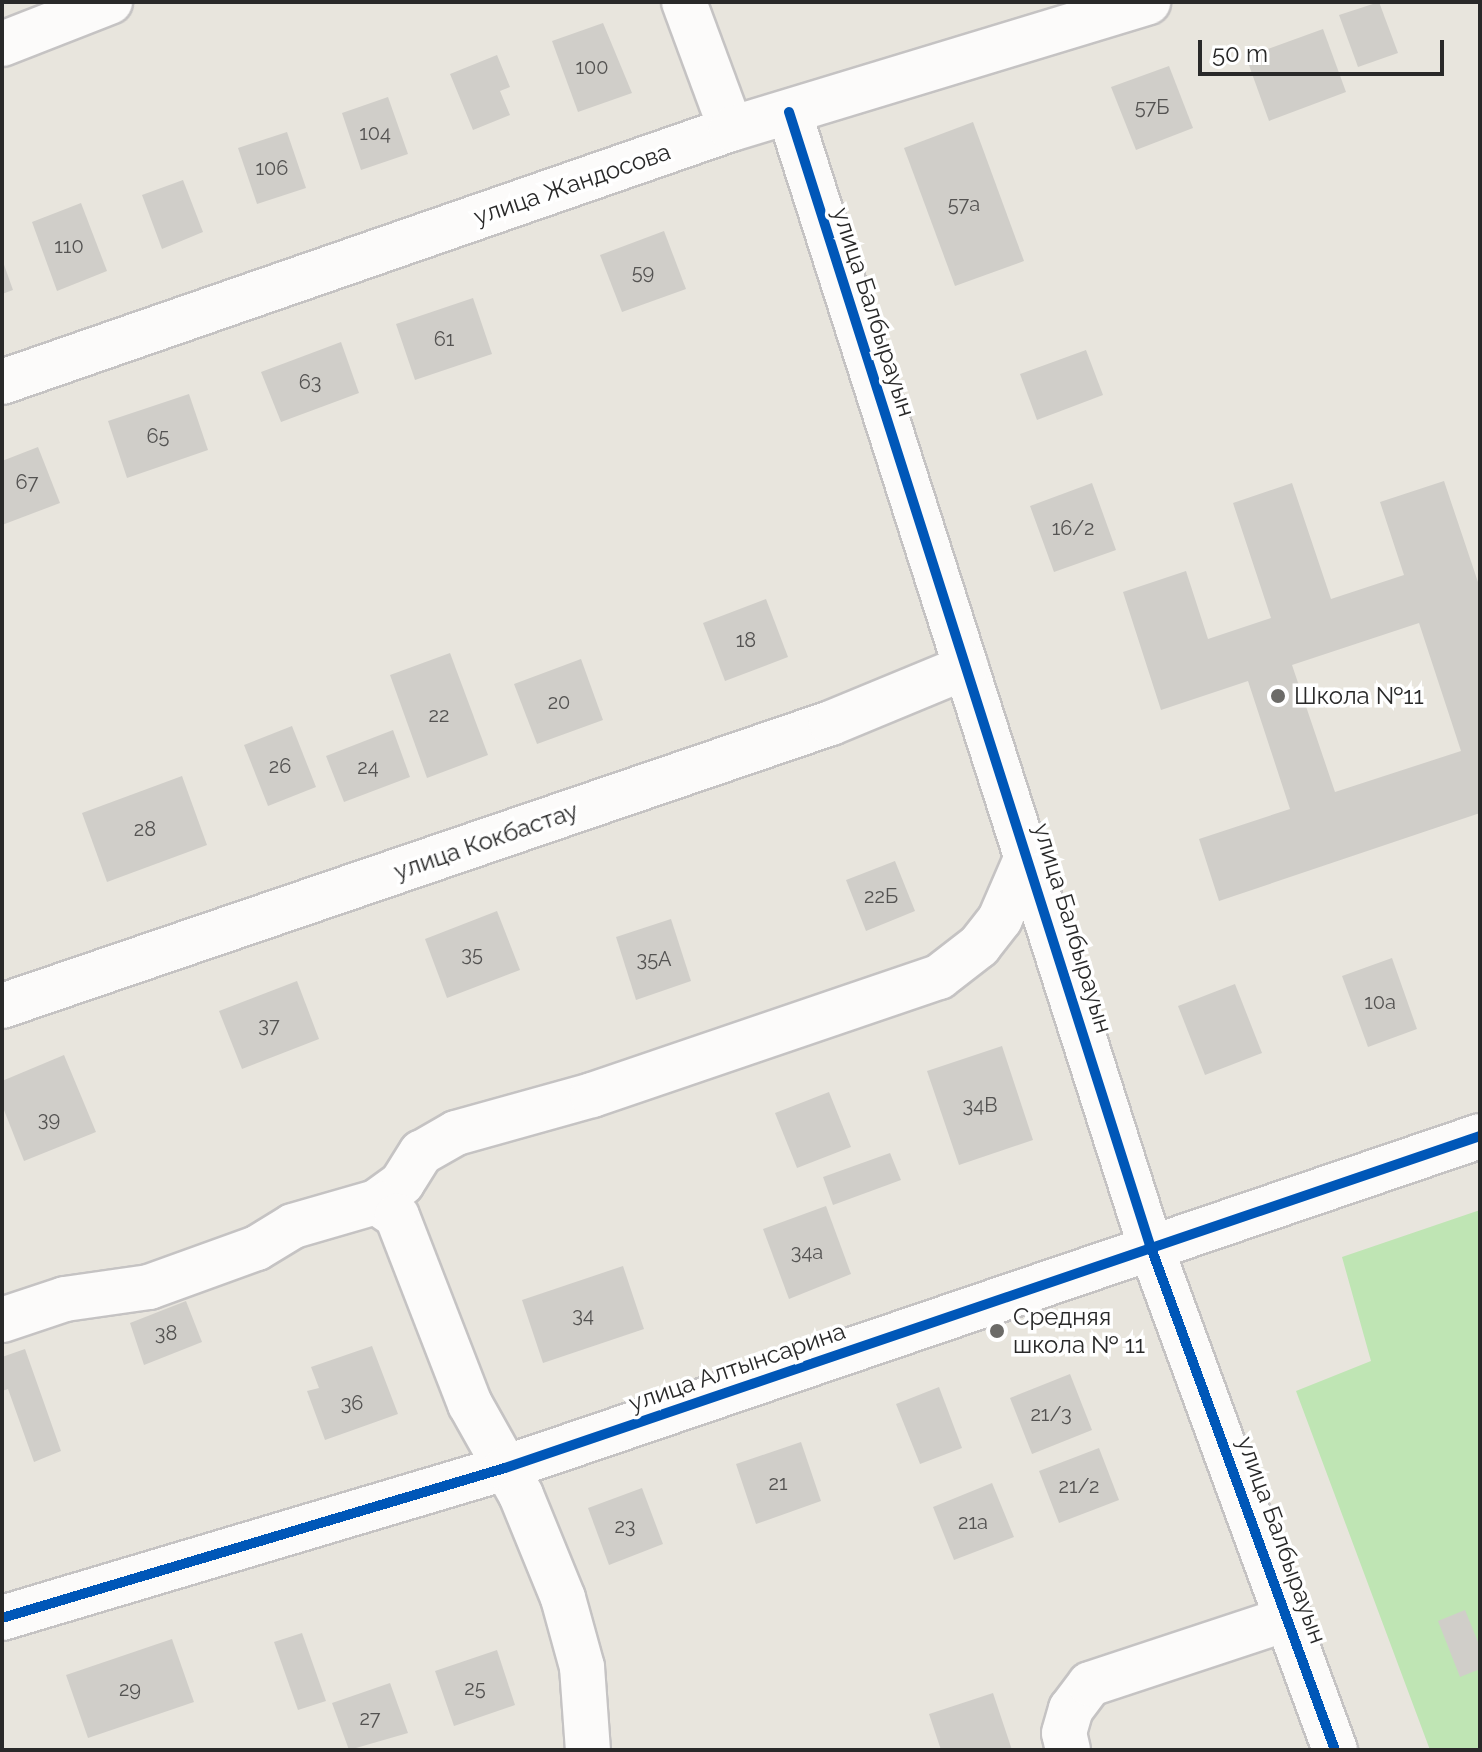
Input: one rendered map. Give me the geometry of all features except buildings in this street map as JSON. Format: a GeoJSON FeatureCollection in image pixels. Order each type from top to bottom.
{"type":"FeatureCollection","features":[{"type":"Feature","properties":{"kind":"street"},"geometry":{"type":"LineString","coordinates":[[2,44],[110,2]]}},
{"type":"Feature","properties":{"kind":"street"},"geometry":{"type":"LineString","coordinates":[[684,2],[731,129]]}},
{"type":"Feature","properties":{"kind":"street","name":"улица Жандосова"},"geometry":{"type":"LineString","coordinates":[[2,382],[731,129],[1148,2]]}},
{"type":"Feature","properties":{"kind":"street","name":"улица Балбырауын"},"geometry":{"type":"LineString","coordinates":[[789,112],[966,667],[1029,852],[1150,1245],[1289,1618],[1326,1747]]}},
{"type":"Feature","properties":{"kind":"street","name":"улица Кокбастау"},"geometry":{"type":"LineString","coordinates":[[2,1006],[831,723],[966,667]]}},
{"type":"Feature","properties":{"kind":"street"},"geometry":{"type":"LineString","coordinates":[[2,1320],[65,1299],[149,1287],[257,1248],[293,1226],[376,1202],[402,1183],[421,1153],[456,1133],[592,1095],[939,977],[979,946],[1000,919],[1029,852]]}},
{"type":"Feature","properties":{"kind":"street","name":"улица Алтынсарина"},"geometry":{"type":"LineString","coordinates":[[2,1618],[505,1468],[1150,1245],[1480,1136]]}},
{"type":"Feature","properties":{"kind":"street"},"geometry":{"type":"LineString","coordinates":[[376,1202],[397,1216],[470,1404],[505,1468],[563,1598],[582,1667],[588,1750]]}},
{"type":"Feature","properties":{"kind":"street"},"geometry":{"type":"LineString","coordinates":[[1068,1750],[1064,1733],[1071,1709],[1090,1684],[1289,1618]]}},
{"type":"Feature","properties":{"kind":"green space"},"geometry":{"type":"Polygon","coordinates":[[[1480,1210],[1480,1750],[1430,1750],[1296,1391],[1371,1361],[1342,1257],[1480,1210]]]}},
{"type":"Feature","properties":{"kind":"cycle path"},"geometry":{"type":"LineString","coordinates":[[789,112],[1150,1245],[1335,1750]]}},
{"type":"Feature","properties":{"kind":"cycle path"},"geometry":{"type":"LineString","coordinates":[[2,1618],[505,1468],[1480,1136]]}},
{"type":"Feature","properties":{"kind":"place","name":"Школа №11"},"geometry":{"type":"Point","coordinates":[1278,696]}},
{"type":"Feature","properties":{"kind":"place","name":"Средняя школа № 11"},"geometry":{"type":"Point","coordinates":[997,1331]}}]}
